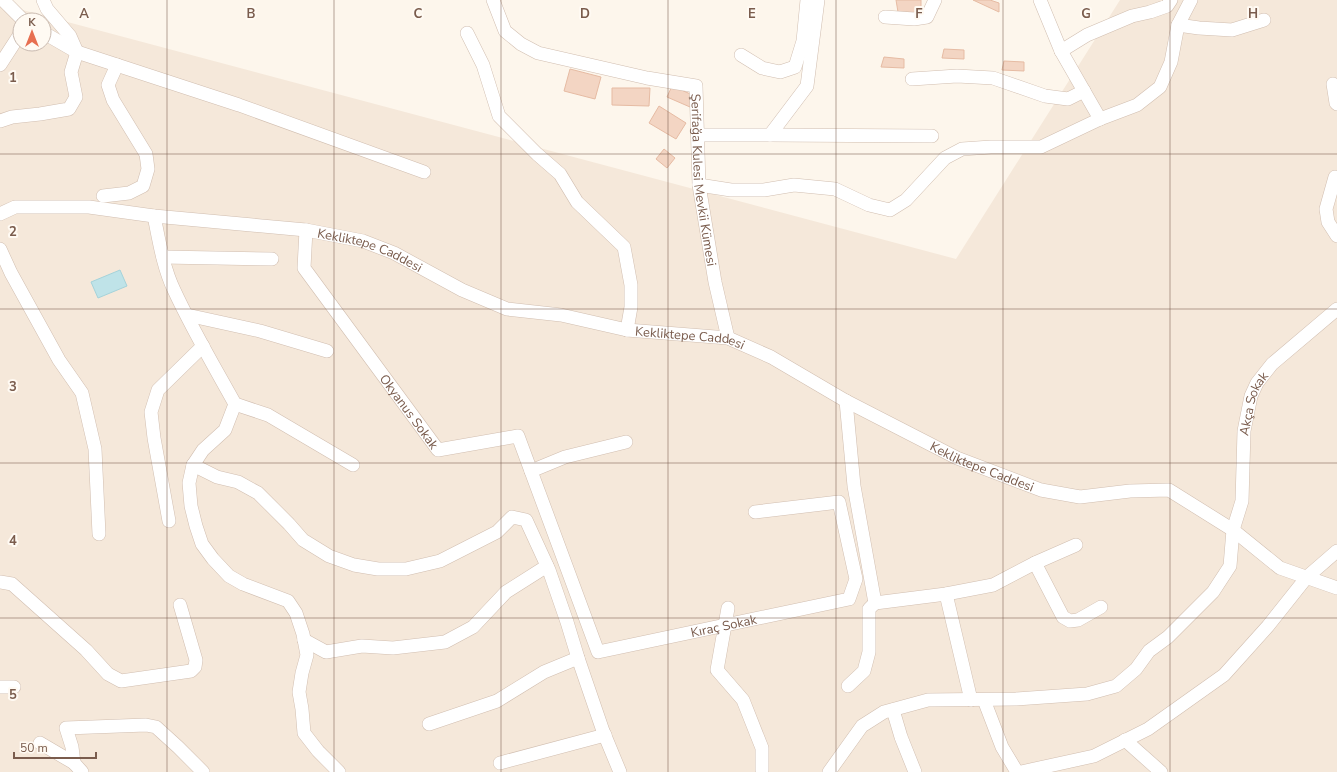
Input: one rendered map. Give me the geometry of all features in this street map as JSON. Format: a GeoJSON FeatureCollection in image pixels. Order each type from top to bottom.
{"type":"FeatureCollection","features":[{"type":"Feature","properties":{"kind":"street"},"geometry":{"type":"LineString","coordinates":[[3,0],[15,12]]}},
{"type":"Feature","properties":{"kind":"street"},"geometry":{"type":"LineString","coordinates":[[0,120],[69,109],[76,97],[71,72],[77,52],[70,36],[47,9],[43,0]]}},
{"type":"Feature","properties":{"kind":"street","name":"Şerifağa Kulesi Mevkii Kümesi"},"geometry":{"type":"LineString","coordinates":[[493,0],[505,31],[521,44],[538,53],[648,78],[696,86],[699,185],[714,282],[728,338]]}},
{"type":"Feature","properties":{"kind":"street"},"geometry":{"type":"LineString","coordinates":[[740,55],[762,68],[774,71],[780,72],[795,67],[803,42],[808,0]]}},
{"type":"Feature","properties":{"kind":"street"},"geometry":{"type":"LineString","coordinates":[[770,135],[807,86],[818,0]]}},
{"type":"Feature","properties":{"kind":"street"},"geometry":{"type":"LineString","coordinates":[[885,17],[914,19],[927,17],[935,0]]}},
{"type":"Feature","properties":{"kind":"street"},"geometry":{"type":"LineString","coordinates":[[1040,0],[1061,51],[1100,119]]}},
{"type":"Feature","properties":{"kind":"street"},"geometry":{"type":"LineString","coordinates":[[1061,51],[1086,35],[1132,16],[1167,6],[1171,0]]}},
{"type":"Feature","properties":{"kind":"street"},"geometry":{"type":"LineString","coordinates":[[699,185],[731,190],[764,190],[794,185],[835,189],[869,205],[890,210],[906,200],[945,158],[962,150],[991,147],[1041,147],[1100,119],[1137,105],[1160,87],[1171,62],[1178,25],[1191,0]]}},
{"type":"Feature","properties":{"kind":"street"},"geometry":{"type":"LineString","coordinates":[[1178,25],[1232,30],[1264,20]]}},
{"type":"Feature","properties":{"kind":"street"},"geometry":{"type":"LineString","coordinates":[[467,34],[483,65],[499,116],[536,154],[560,174],[577,202],[624,247],[631,285],[632,307],[627,330]]}},
{"type":"Feature","properties":{"kind":"street"},"geometry":{"type":"LineString","coordinates":[[52,38],[77,52],[239,105],[424,172]]}},
{"type":"Feature","properties":{"kind":"street"},"geometry":{"type":"LineString","coordinates":[[0,65],[12,46]]}},
{"type":"Feature","properties":{"kind":"street"},"geometry":{"type":"LineString","coordinates":[[103,196],[129,193],[143,186],[148,168],[146,154],[113,100],[108,85],[117,65]]}},
{"type":"Feature","properties":{"kind":"street"},"geometry":{"type":"LineString","coordinates":[[912,79],[957,76],[993,78],[1045,96],[1068,99],[1084,91]]}},
{"type":"Feature","properties":{"kind":"street"},"geometry":{"type":"LineString","coordinates":[[1333,84],[1337,104]]}},
{"type":"Feature","properties":{"kind":"street"},"geometry":{"type":"LineString","coordinates":[[698,135],[932,136]]}},
{"type":"Feature","properties":{"kind":"street"},"geometry":{"type":"LineString","coordinates":[[1335,176],[1326,209],[1328,222],[1337,236]]}},
{"type":"Feature","properties":{"kind":"street","name":"Kekliktepe Caddesi"},"geometry":{"type":"LineString","coordinates":[[0,214],[15,207],[89,207],[154,216],[306,230],[362,241],[394,254],[462,290],[507,309],[561,315],[627,330],[728,338],[771,357],[846,401],[957,458],[1042,490],[1080,496],[1130,490],[1169,490],[1232,530],[1280,568],[1337,588]]}},
{"type":"Feature","properties":{"kind":"street"},"geometry":{"type":"LineString","coordinates":[[154,216],[163,257],[173,289],[235,404],[268,415],[353,465]]}},
{"type":"Feature","properties":{"kind":"street","name":"Okyanus Sokak"},"geometry":{"type":"LineString","coordinates":[[306,230],[304,268],[438,450],[518,436],[598,652]]}},
{"type":"Feature","properties":{"kind":"street"},"geometry":{"type":"LineString","coordinates":[[0,249],[6,275],[59,360],[82,392],[95,449],[99,534]]}},
{"type":"Feature","properties":{"kind":"street"},"geometry":{"type":"LineString","coordinates":[[163,257],[272,260]]}},
{"type":"Feature","properties":{"kind":"street","name":"Akça Sokak"},"geometry":{"type":"LineString","coordinates":[[834,770],[862,726],[884,712],[928,700],[984,700],[1087,694],[1116,686],[1136,669],[1149,651],[1168,637],[1213,592],[1230,566],[1232,530],[1242,501],[1244,431],[1251,396],[1257,383],[1272,364],[1337,309]]}},
{"type":"Feature","properties":{"kind":"street"},"geometry":{"type":"LineString","coordinates":[[187,315],[260,331],[327,351]]}},
{"type":"Feature","properties":{"kind":"street"},"geometry":{"type":"LineString","coordinates":[[168,521],[151,412],[158,390],[203,346]]}},
{"type":"Feature","properties":{"kind":"street"},"geometry":{"type":"LineString","coordinates":[[846,401],[854,486],[875,603]]}},
{"type":"Feature","properties":{"kind":"street"},"geometry":{"type":"LineString","coordinates":[[235,404],[225,430],[203,450],[193,465],[189,483],[191,506],[202,544],[213,559],[229,576],[243,584],[288,600],[296,612],[307,655],[299,692],[304,733],[318,751],[339,772]]}},
{"type":"Feature","properties":{"kind":"street"},"geometry":{"type":"LineString","coordinates":[[531,471],[565,458],[626,442]]}},
{"type":"Feature","properties":{"kind":"street"},"geometry":{"type":"LineString","coordinates":[[193,465],[217,477],[238,482],[258,493],[303,540],[329,556],[354,565],[378,569],[406,569],[440,561],[497,532],[512,517],[526,520],[547,566],[605,735],[620,772]]}},
{"type":"Feature","properties":{"kind":"street","name":"Kıraç Sokak"},"geometry":{"type":"LineString","coordinates":[[598,652],[849,599],[856,579],[839,502],[755,512]]}},
{"type":"Feature","properties":{"kind":"street"},"geometry":{"type":"LineString","coordinates":[[848,686],[864,671],[869,652],[869,609],[875,603],[946,594],[993,585],[1035,563],[1076,545]]}},
{"type":"Feature","properties":{"kind":"street"},"geometry":{"type":"LineString","coordinates":[[1021,772],[1094,756],[1148,729],[1224,675],[1268,626],[1307,577],[1337,551]]}},
{"type":"Feature","properties":{"kind":"street"},"geometry":{"type":"LineString","coordinates":[[1035,563],[1063,617],[1070,621],[1078,620],[1101,607]]}},
{"type":"Feature","properties":{"kind":"street"},"geometry":{"type":"LineString","coordinates":[[304,640],[326,652],[362,646],[393,648],[445,642],[473,627],[506,592],[547,566]]}},
{"type":"Feature","properties":{"kind":"street"},"geometry":{"type":"LineString","coordinates":[[0,582],[12,584],[86,650],[108,674],[122,681],[191,671],[195,667],[196,660],[180,605]]}},
{"type":"Feature","properties":{"kind":"street"},"geometry":{"type":"LineString","coordinates":[[946,594],[971,700]]}},
{"type":"Feature","properties":{"kind":"street"},"geometry":{"type":"LineString","coordinates":[[728,608],[717,670],[742,700],[762,748],[762,770]]}},
{"type":"Feature","properties":{"kind":"street"},"geometry":{"type":"LineString","coordinates":[[429,724],[497,701],[544,672],[578,658]]}},
{"type":"Feature","properties":{"kind":"street"},"geometry":{"type":"LineString","coordinates":[[0,687],[14,687]]}},
{"type":"Feature","properties":{"kind":"street"},"geometry":{"type":"LineString","coordinates":[[984,700],[1002,747],[1017,772]]}},
{"type":"Feature","properties":{"kind":"street"},"geometry":{"type":"LineString","coordinates":[[892,710],[915,772]]}},
{"type":"Feature","properties":{"kind":"street"},"geometry":{"type":"LineString","coordinates":[[78,767],[66,728],[138,725],[156,727],[203,772]]}},
{"type":"Feature","properties":{"kind":"street"},"geometry":{"type":"LineString","coordinates":[[500,763],[605,735]]}},
{"type":"Feature","properties":{"kind":"street"},"geometry":{"type":"LineString","coordinates":[[1125,740],[1161,772]]}},
{"type":"Feature","properties":{"kind":"street"},"geometry":{"type":"LineString","coordinates":[[40,743],[78,767]]}},
{"type":"Feature","properties":{"kind":"shaded area"},"geometry":{"type":"Polygon","coordinates":[[[1120,0],[1337,0],[1337,772],[0,772],[0,4],[30,12],[12,12],[12,52],[52,52],[52,18],[956,259],[1120,0]]]}},
{"type":"Feature","properties":{"kind":"water"},"geometry":{"type":"Polygon","coordinates":[[[120,270],[127,286],[98,298],[91,282],[120,270]]]}},
{"type":"Feature","properties":{"kind":"building"},"geometry":{"type":"Polygon","coordinates":[[[896,0],[921,0],[921,13],[898,12],[896,0]]]}},
{"type":"Feature","properties":{"kind":"building"},"geometry":{"type":"Polygon","coordinates":[[[973,0],[990,0],[999,3],[999,12],[973,0]]]}},
{"type":"Feature","properties":{"kind":"building"},"geometry":{"type":"Polygon","coordinates":[[[944,49],[964,50],[964,59],[942,58],[944,49]]]}},
{"type":"Feature","properties":{"kind":"building"},"geometry":{"type":"Polygon","coordinates":[[[884,57],[904,59],[904,68],[881,67],[884,57]]]}},
{"type":"Feature","properties":{"kind":"building"},"geometry":{"type":"Polygon","coordinates":[[[1004,61],[1024,62],[1024,71],[1002,70],[1004,61]]]}},
{"type":"Feature","properties":{"kind":"building"},"geometry":{"type":"Polygon","coordinates":[[[570,69],[601,77],[595,99],[564,91],[570,69]]]}},
{"type":"Feature","properties":{"kind":"building"},"geometry":{"type":"Polygon","coordinates":[[[672,86],[695,96],[690,107],[667,97],[672,86]]]}},
{"type":"Feature","properties":{"kind":"building"},"geometry":{"type":"Polygon","coordinates":[[[612,88],[650,88],[649,106],[612,105],[612,88]]]}},
{"type":"Feature","properties":{"kind":"building"},"geometry":{"type":"Polygon","coordinates":[[[659,106],[686,123],[676,139],[649,123],[659,106]]]}},
{"type":"Feature","properties":{"kind":"building"},"geometry":{"type":"Polygon","coordinates":[[[664,149],[675,158],[667,168],[656,159],[664,149]]]}}]}
